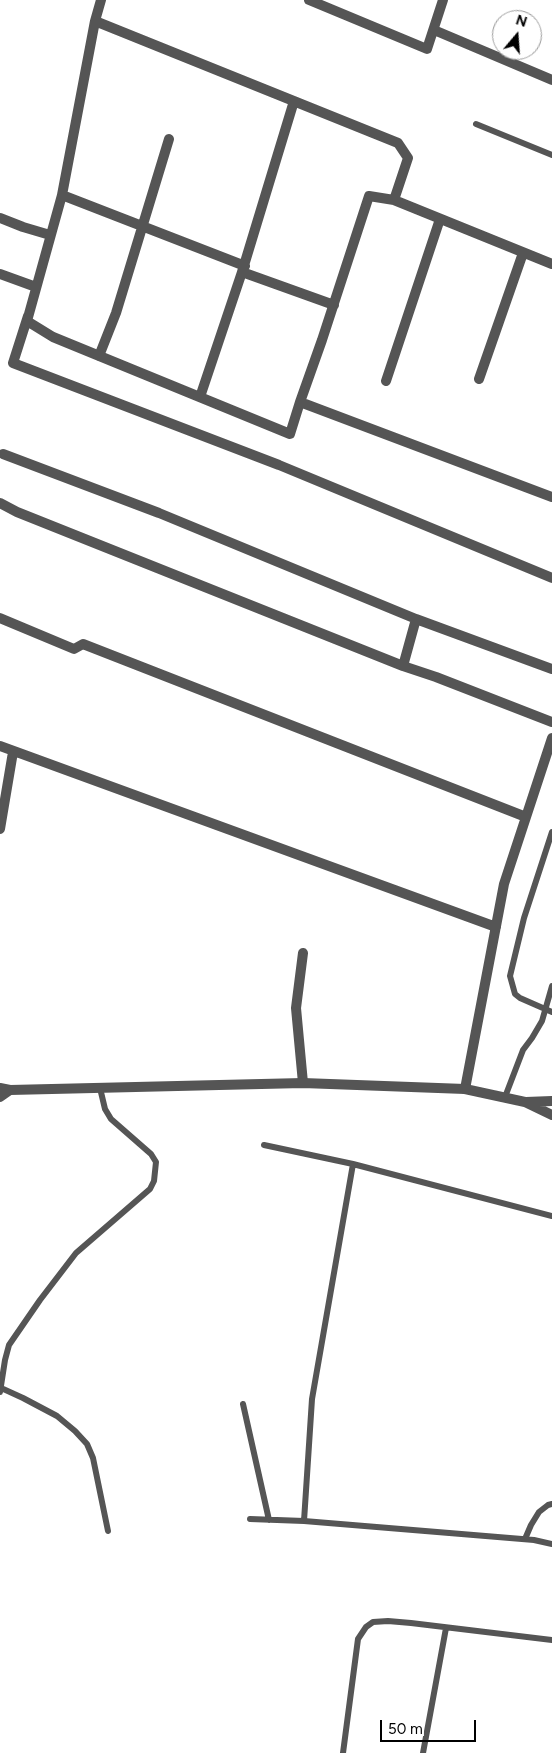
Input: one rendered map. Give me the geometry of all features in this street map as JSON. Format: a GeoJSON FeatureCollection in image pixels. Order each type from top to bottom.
{"type":"FeatureCollection","features":[{"type":"Feature","properties":{"kind":"street"},"geometry":{"type":"LineString","coordinates":[[101,0],[95,21],[62,195],[13,363],[279,465],[552,578]]}},
{"type":"Feature","properties":{"kind":"street"},"geometry":{"type":"LineString","coordinates":[[309,0],[427,49],[443,0]]}},
{"type":"Feature","properties":{"kind":"street"},"geometry":{"type":"LineString","coordinates":[[95,21],[398,143],[408,158],[394,200]]}},
{"type":"Feature","properties":{"kind":"street"},"geometry":{"type":"LineString","coordinates":[[434,30],[552,80]]}},
{"type":"Feature","properties":{"kind":"street"},"geometry":{"type":"LineString","coordinates":[[200,397],[243,269],[294,101]]}},
{"type":"Feature","properties":{"kind":"street"},"geometry":{"type":"LineString","coordinates":[[99,356],[116,313],[169,140]]}},
{"type":"Feature","properties":{"kind":"street"},"geometry":{"type":"LineString","coordinates":[[62,195],[334,305]]}},
{"type":"Feature","properties":{"kind":"street"},"geometry":{"type":"LineString","coordinates":[[28,315],[27,321],[53,336],[290,434],[369,196],[394,200],[552,264]]}},
{"type":"Feature","properties":{"kind":"street"},"geometry":{"type":"LineString","coordinates":[[0,218],[50,235]]}},
{"type":"Feature","properties":{"kind":"street"},"geometry":{"type":"LineString","coordinates":[[386,381],[440,219]]}},
{"type":"Feature","properties":{"kind":"street"},"geometry":{"type":"LineString","coordinates":[[479,379],[523,252]]}},
{"type":"Feature","properties":{"kind":"street"},"geometry":{"type":"LineString","coordinates":[[0,274],[36,287]]}},
{"type":"Feature","properties":{"kind":"street"},"geometry":{"type":"LineString","coordinates":[[300,402],[552,496]]}},
{"type":"Feature","properties":{"kind":"street"},"geometry":{"type":"LineString","coordinates":[[3,454],[159,513],[416,620],[552,669]]}},
{"type":"Feature","properties":{"kind":"street"},"geometry":{"type":"LineString","coordinates":[[0,503],[17,512],[403,666],[552,722]]}},
{"type":"Feature","properties":{"kind":"street"},"geometry":{"type":"LineString","coordinates":[[0,618],[74,649],[83,644],[526,817]]}},
{"type":"Feature","properties":{"kind":"street"},"geometry":{"type":"LineString","coordinates":[[403,666],[416,620]]}},
{"type":"Feature","properties":{"kind":"street"},"geometry":{"type":"LineString","coordinates":[[465,1089],[504,884],[552,738]]}},
{"type":"Feature","properties":{"kind":"street"},"geometry":{"type":"LineString","coordinates":[[0,746],[496,927]]}},
{"type":"Feature","properties":{"kind":"street"},"geometry":{"type":"LineString","coordinates":[[0,829],[13,752]]}},
{"type":"Feature","properties":{"kind":"street"},"geometry":{"type":"LineString","coordinates":[[303,953],[296,1008],[304,1083]]}},
{"type":"Feature","properties":{"kind":"street"},"geometry":{"type":"LineString","coordinates":[[0,1097],[5,1089],[304,1083],[465,1089],[525,1102],[552,1101]]}},
{"type":"Feature","properties":{"kind":"street"},"geometry":{"type":"LineString","coordinates":[[525,1102],[552,1115]]}},
{"type":"Feature","properties":{"kind":"lane"},"geometry":{"type":"LineString","coordinates":[[476,124],[552,155]]}},
{"type":"Feature","properties":{"kind":"lane"},"geometry":{"type":"LineString","coordinates":[[548,1011],[515,994],[510,976],[524,918],[552,832]]}},
{"type":"Feature","properties":{"kind":"lane"},"geometry":{"type":"LineString","coordinates":[[505,1098],[523,1050],[548,1011],[552,986]]}},
{"type":"Feature","properties":{"kind":"lane"},"geometry":{"type":"LineString","coordinates":[[100,1088],[105,1109],[111,1119],[151,1154],[156,1162],[154,1181],[150,1189],[76,1253],[40,1300],[9,1346],[0,1390],[23,1398],[57,1416],[75,1430],[87,1444],[93,1458],[108,1531]]}},
{"type":"Feature","properties":{"kind":"lane"},"geometry":{"type":"LineString","coordinates":[[264,1145],[353,1164],[552,1216]]}},
{"type":"Feature","properties":{"kind":"lane"},"geometry":{"type":"LineString","coordinates":[[304,1521],[312,1399],[353,1164]]}},
{"type":"Feature","properties":{"kind":"lane"},"geometry":{"type":"LineString","coordinates":[[0,1348],[9,1346]]}},
{"type":"Feature","properties":{"kind":"lane"},"geometry":{"type":"LineString","coordinates":[[243,1404],[270,1520]]}},
{"type":"Feature","properties":{"kind":"lane"},"geometry":{"type":"LineString","coordinates":[[525,1539],[539,1512],[552,1504]]}},
{"type":"Feature","properties":{"kind":"lane"},"geometry":{"type":"LineString","coordinates":[[250,1519],[304,1521],[525,1539],[552,1544]]}},
{"type":"Feature","properties":{"kind":"lane"},"geometry":{"type":"LineString","coordinates":[[343,1753],[358,1639],[366,1627],[373,1622],[388,1621],[552,1640]]}},
{"type":"Feature","properties":{"kind":"lane"},"geometry":{"type":"LineString","coordinates":[[423,1753],[446,1628]]}}]}
